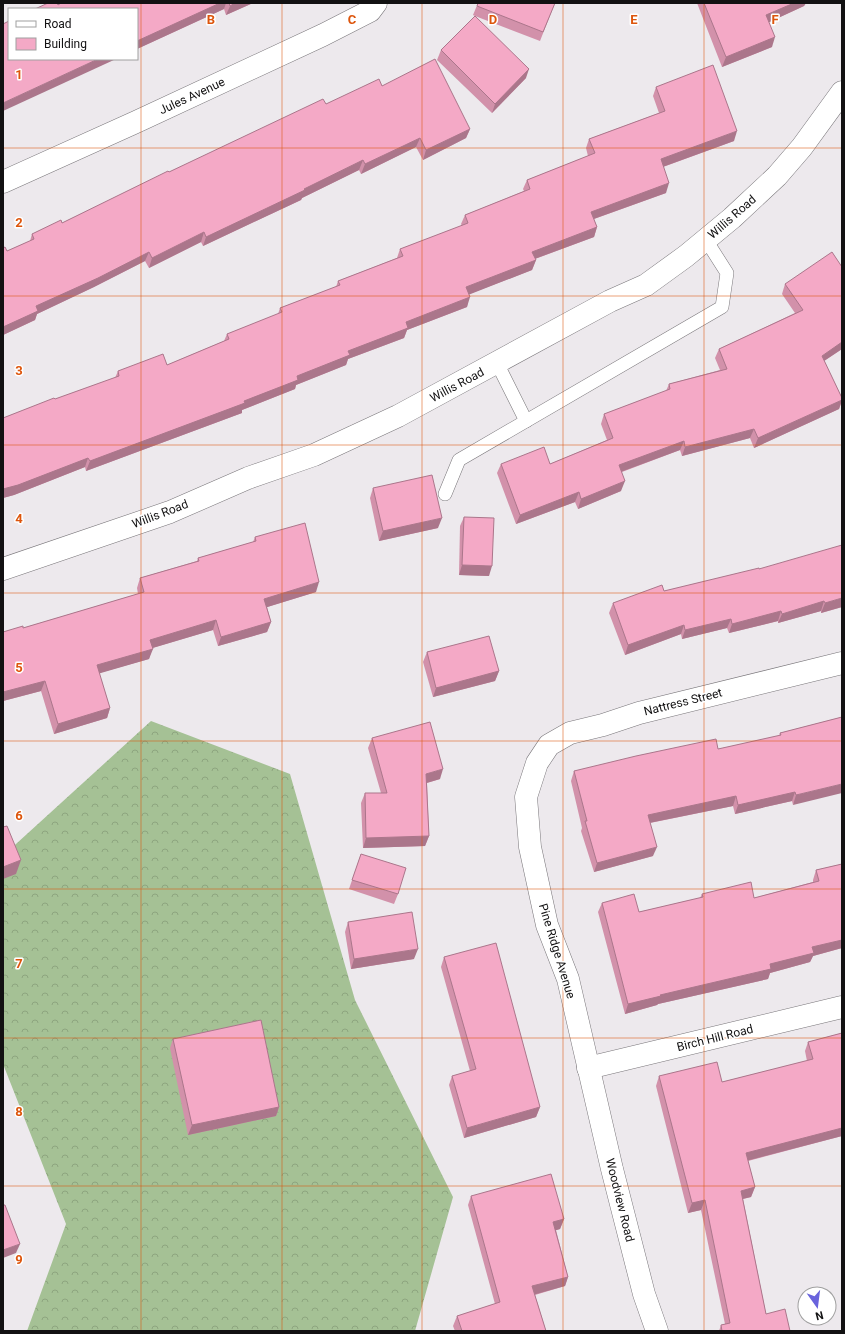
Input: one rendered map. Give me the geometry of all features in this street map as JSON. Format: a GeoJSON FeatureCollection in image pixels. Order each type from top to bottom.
{"type":"FeatureCollection","features":[{"type":"Feature","properties":{"kind":"street","name":"Jules Avenue"},"geometry":{"type":"LineString","coordinates":[[3,182],[323,35],[370,11],[376,3]]}},
{"type":"Feature","properties":{"kind":"street","name":"Willis Road"},"geometry":{"type":"LineString","coordinates":[[3,569],[170,512],[248,478],[314,455],[398,416],[610,300],[646,285],[706,240],[777,176],[802,147],[842,92]]}},
{"type":"Feature","properties":{"kind":"street","name":"Nattress Street"},"geometry":{"type":"LineString","coordinates":[[537,764],[549,745],[570,733],[603,725],[639,713],[842,663]]}},
{"type":"Feature","properties":{"kind":"street","name":"Pine Ridge Avenue"},"geometry":{"type":"LineString","coordinates":[[537,764],[526,797],[530,847],[547,926],[568,979],[588,1068]]}},
{"type":"Feature","properties":{"kind":"street","name":"Birch Hill Road"},"geometry":{"type":"LineString","coordinates":[[588,1068],[842,1007]]}},
{"type":"Feature","properties":{"kind":"street","name":"Woodview Road"},"geometry":{"type":"LineString","coordinates":[[588,1068],[644,1294],[657,1331]]}},
{"type":"Feature","properties":{"kind":"lane"},"geometry":{"type":"LineString","coordinates":[[445,494],[459,460],[722,307],[727,273],[706,240]]}},
{"type":"Feature","properties":{"kind":"lane"},"geometry":{"type":"LineString","coordinates":[[497,363],[526,420]]}},
{"type":"Feature","properties":{"kind":"green space"},"geometry":{"type":"Polygon","coordinates":[[[151,721],[290,774],[355,1000],[453,1197],[415,1331],[27,1331],[66,1224],[3,1064],[3,866],[5,854],[151,721]]]}},
{"type":"Feature","properties":{"kind":"building"},"geometry":{"type":"Polygon","coordinates":[[[48,3],[57,3],[58,5],[61,3],[220,3],[138,41],[138,8],[37,8],[48,3]]]}},
{"type":"Feature","properties":{"kind":"building"},"geometry":{"type":"Polygon","coordinates":[[[478,3],[555,3],[543,32],[477,6],[478,3]]]}},
{"type":"Feature","properties":{"kind":"building"},"geometry":{"type":"Polygon","coordinates":[[[704,3],[794,3],[766,15],[775,37],[726,57],[704,3]]]}},
{"type":"Feature","properties":{"kind":"building"},"geometry":{"type":"Polygon","coordinates":[[[475,16],[529,69],[495,104],[441,50],[475,16]]]}},
{"type":"Feature","properties":{"kind":"building"},"geometry":{"type":"Polygon","coordinates":[[[8,22],[8,60],[96,60],[3,103],[3,24],[8,22]]]}},
{"type":"Feature","properties":{"kind":"building"},"geometry":{"type":"Polygon","coordinates":[[[435,59],[470,129],[426,150],[420,138],[365,164],[363,160],[304,189],[305,190],[206,237],[204,232],[152,258],[149,252],[98,278],[36,306],[38,311],[3,327],[3,248],[5,247],[7,251],[34,239],[32,234],[61,220],[62,223],[168,171],[169,172],[323,99],[326,104],[379,79],[382,86],[435,59]]]}},
{"type":"Feature","properties":{"kind":"building"},"geometry":{"type":"Polygon","coordinates":[[[713,65],[737,131],[661,159],[669,183],[591,212],[597,227],[532,252],[536,260],[466,287],[470,297],[406,322],[408,328],[348,351],[350,355],[297,376],[298,380],[244,401],[245,403],[90,461],[88,458],[18,485],[3,489],[3,418],[54,398],[55,399],[119,376],[118,371],[163,354],[167,365],[229,339],[227,334],[282,312],[280,308],[340,285],[338,281],[403,256],[400,249],[468,223],[465,215],[530,189],[527,180],[595,153],[589,139],[665,111],[656,87],[713,65]]]}},
{"type":"Feature","properties":{"kind":"building"},"geometry":{"type":"Polygon","coordinates":[[[832,252],[842,267],[842,342],[822,356],[842,400],[758,438],[754,429],[685,447],[684,441],[619,465],[625,481],[581,499],[579,492],[520,515],[501,464],[544,447],[550,464],[613,438],[604,414],[670,389],[669,384],[727,369],[719,349],[803,310],[785,284],[832,252]]]}},
{"type":"Feature","properties":{"kind":"building"},"geometry":{"type":"Polygon","coordinates":[[[432,475],[442,518],[383,531],[373,488],[432,475]]]}},
{"type":"Feature","properties":{"kind":"building"},"geometry":{"type":"Polygon","coordinates":[[[464,517],[494,518],[492,566],[462,565],[464,517]]]}},
{"type":"Feature","properties":{"kind":"building"},"geometry":{"type":"Polygon","coordinates":[[[305,523],[319,582],[264,599],[271,622],[221,637],[216,620],[150,640],[153,649],[97,665],[110,708],[58,724],[45,681],[3,692],[3,632],[23,626],[23,628],[144,592],[140,578],[199,561],[198,558],[256,541],[255,537],[305,523]]]}},
{"type":"Feature","properties":{"kind":"building"},"geometry":{"type":"Polygon","coordinates":[[[842,545],[842,598],[825,603],[824,601],[782,614],[781,611],[732,624],[731,619],[685,630],[684,625],[628,645],[613,603],[662,585],[664,591],[759,569],[842,545]]]}},
{"type":"Feature","properties":{"kind":"building"},"geometry":{"type":"Polygon","coordinates":[[[489,636],[499,671],[436,688],[427,652],[489,636]]]}},
{"type":"Feature","properties":{"kind":"building"},"geometry":{"type":"Polygon","coordinates":[[[842,717],[842,784],[796,795],[795,792],[738,805],[736,796],[648,815],[657,847],[597,863],[585,821],[587,821],[574,771],[716,739],[718,749],[781,735],[780,733],[842,717]]]}},
{"type":"Feature","properties":{"kind":"building"},"geometry":{"type":"Polygon","coordinates":[[[430,722],[443,769],[426,774],[429,836],[366,838],[365,793],[387,793],[372,738],[430,722]]]}},
{"type":"Feature","properties":{"kind":"building"},"geometry":{"type":"Polygon","coordinates":[[[7,826],[21,860],[3,867],[3,827],[7,826]]]}},
{"type":"Feature","properties":{"kind":"building"},"geometry":{"type":"Polygon","coordinates":[[[361,854],[406,868],[398,894],[352,880],[361,854]]]}},
{"type":"Feature","properties":{"kind":"building"},"geometry":{"type":"Polygon","coordinates":[[[842,864],[842,940],[812,947],[814,953],[770,964],[771,969],[628,1004],[602,903],[634,894],[639,912],[703,897],[702,894],[751,882],[754,898],[819,881],[816,870],[842,864]]]}},
{"type":"Feature","properties":{"kind":"building"},"geometry":{"type":"Polygon","coordinates":[[[412,912],[418,949],[354,959],[348,922],[412,912]]]}},
{"type":"Feature","properties":{"kind":"building"},"geometry":{"type":"Polygon","coordinates":[[[496,943],[540,1107],[467,1128],[452,1076],[476,1069],[444,957],[496,943]]]}},
{"type":"Feature","properties":{"kind":"building"},"geometry":{"type":"Polygon","coordinates":[[[261,1020],[279,1107],[192,1125],[173,1039],[261,1020]]]}},
{"type":"Feature","properties":{"kind":"building"},"geometry":{"type":"Polygon","coordinates":[[[842,1033],[842,1128],[746,1153],[755,1187],[741,1191],[766,1314],[785,1309],[790,1331],[722,1331],[721,1325],[730,1323],[705,1200],[692,1203],[659,1076],[717,1062],[722,1082],[813,1059],[808,1042],[842,1033]]]}},
{"type":"Feature","properties":{"kind":"building"},"geometry":{"type":"Polygon","coordinates":[[[551,1174],[564,1219],[553,1222],[568,1277],[532,1286],[546,1331],[462,1331],[457,1316],[500,1302],[471,1196],[551,1174]]]}},
{"type":"Feature","properties":{"kind":"building"},"geometry":{"type":"Polygon","coordinates":[[[3,1205],[5,1205],[20,1244],[3,1250],[3,1205]]]}}]}
